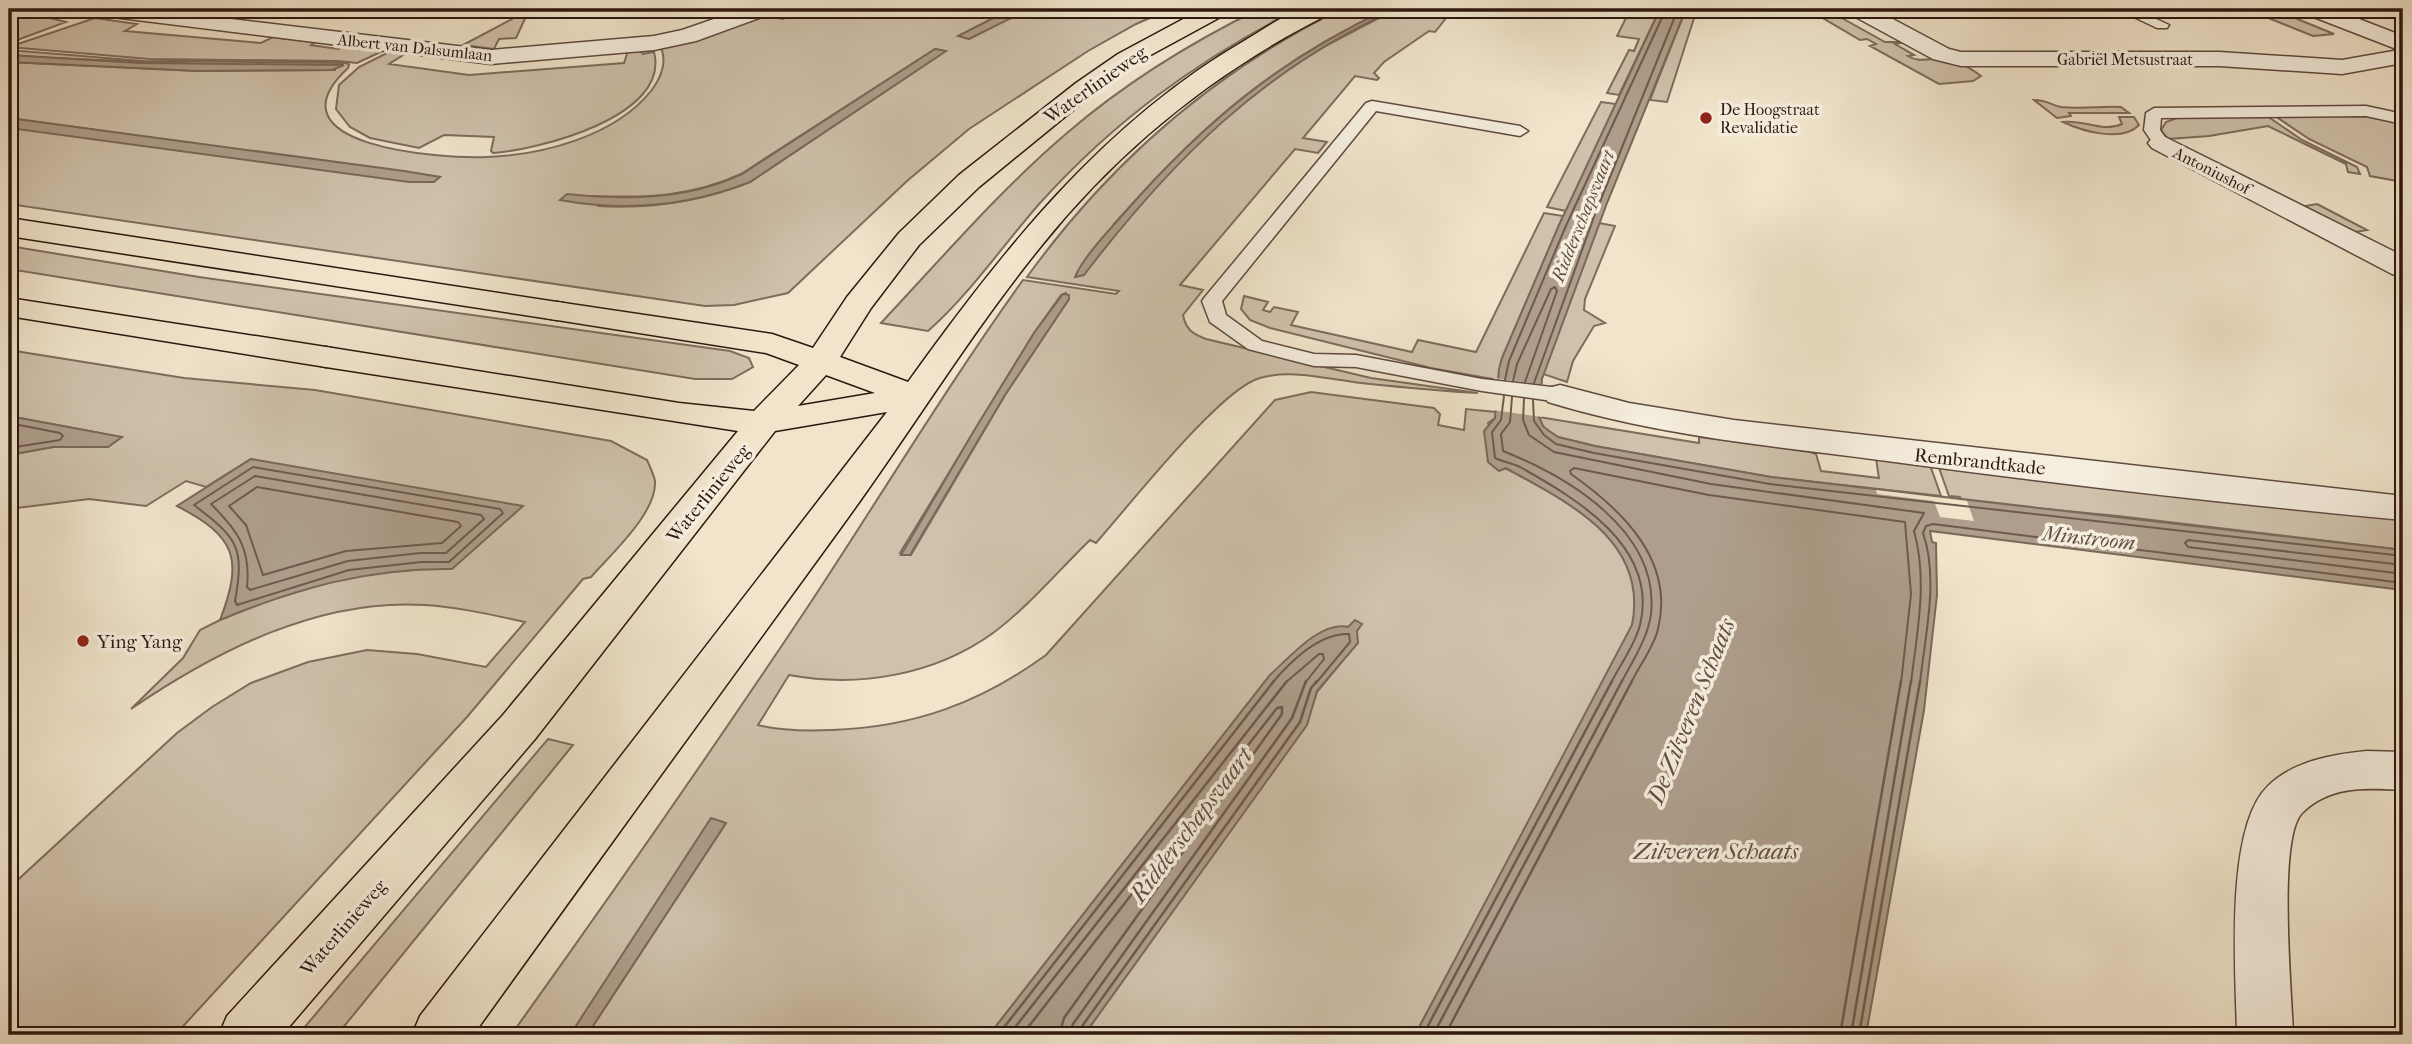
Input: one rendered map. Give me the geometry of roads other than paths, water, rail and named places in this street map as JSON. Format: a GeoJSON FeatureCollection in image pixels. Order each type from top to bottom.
{"type":"FeatureCollection","features":[{"type":"Feature","properties":{"kind":"main road","name":"Waterlinieweg"},"geometry":{"type":"LineString","coordinates":[[247,1035],[519,727],[764,424],[821,361],[858,304],[909,239],[969,181],[1105,73],[1218,9]]}},
{"type":"Feature","properties":{"kind":"main road"},"geometry":{"type":"LineString","coordinates":[[440,1035],[1034,237],[1087,178],[1159,112],[1222,63],[1321,9]]}},
{"type":"Feature","properties":{"kind":"main road"},"geometry":{"type":"LineString","coordinates":[[9,227],[772,344],[916,396]]}},
{"type":"Feature","properties":{"kind":"main road"},"geometry":{"type":"LineString","coordinates":[[9,307],[679,413],[764,424],[916,396]]}},
{"type":"Feature","properties":{"kind":"street","name":"Albert van Dalsumlaan"},"geometry":{"type":"LineString","coordinates":[[104,9],[491,57],[654,43],[727,23],[762,9]]}},
{"type":"Feature","properties":{"kind":"street"},"geometry":{"type":"LineString","coordinates":[[700,9],[727,23]]}},
{"type":"Feature","properties":{"kind":"street","name":"Gabriël Metsustraat"},"geometry":{"type":"LineString","coordinates":[[1858,9],[1941,54],[1961,59],[2219,59],[2342,67],[2403,56]]}},
{"type":"Feature","properties":{"kind":"street"},"geometry":{"type":"LineString","coordinates":[[2314,9],[2403,44]]}},
{"type":"Feature","properties":{"kind":"street","name":"Antoniushof"},"geometry":{"type":"LineString","coordinates":[[2161,143],[2403,268]]}},
{"type":"Feature","properties":{"kind":"street","name":"Rembrandtkade"},"geometry":{"type":"LineString","coordinates":[[1560,395],[1603,410],[1690,425],[1933,457],[2403,508]]}},
{"type":"Feature","properties":{"kind":"street"},"geometry":{"type":"LineString","coordinates":[[2265,1035],[2265,850],[2272,817],[2287,799],[2304,785],[2327,775],[2371,768],[2403,771]]}},
{"type":"Feature","properties":{"kind":"lane"},"geometry":{"type":"LineString","coordinates":[[2124,9],[2162,25]]}},
{"type":"Feature","properties":{"kind":"lane"},"geometry":{"type":"LineString","coordinates":[[1520,131],[1372,106],[1212,301],[1217,318],[1255,345],[1314,360],[1356,360],[1482,385],[1560,395]]}},
{"type":"Feature","properties":{"kind":"lane","name":"Antoniushof"},"geometry":{"type":"LineString","coordinates":[[2161,143],[2152,130],[2154,113],[2365,111],[2403,119]]}},
{"type":"Feature","properties":{"kind":"water"},"geometry":{"type":"Polygon","coordinates":[[[1011,9],[1029,9],[969,39],[958,36],[1011,9]]]}},
{"type":"Feature","properties":{"kind":"water"},"geometry":{"type":"Polygon","coordinates":[[[1388,9],[1396,9],[1348,33],[1304,60],[1262,89],[1223,121],[1151,193],[1084,275],[1075,277],[1091,251],[1156,178],[1215,121],[1279,71],[1313,49],[1388,9]]]}},
{"type":"Feature","properties":{"kind":"water","name":"Zilveren Schaats"},"geometry":{"type":"Polygon","coordinates":[[[1660,9],[1686,9],[1607,203],[1542,379],[1539,417],[1549,431],[1558,437],[1595,446],[1771,477],[2403,550],[2403,590],[1930,531],[1932,542],[1936,543],[1937,595],[1924,710],[1866,1035],[1415,1035],[1632,625],[1634,595],[1628,569],[1616,547],[1598,527],[1577,510],[1506,468],[1499,471],[1488,462],[1484,431],[1495,418],[1502,358],[1559,225],[1660,9]]]}},
{"type":"Feature","properties":{"kind":"water"},"geometry":{"type":"Polygon","coordinates":[[[935,49],[946,51],[750,182],[704,197],[656,204],[609,206],[560,200],[567,194],[656,196],[721,183],[742,174],[935,49]]]}},
{"type":"Feature","properties":{"kind":"water"},"geometry":{"type":"Polygon","coordinates":[[[9,55],[140,63],[344,65],[332,70],[198,71],[9,62],[9,55]]]}},
{"type":"Feature","properties":{"kind":"water"},"geometry":{"type":"Polygon","coordinates":[[[9,118],[440,177],[434,182],[409,182],[9,128],[9,118]]]}},
{"type":"Feature","properties":{"kind":"water"},"geometry":{"type":"Polygon","coordinates":[[[1063,294],[1069,295],[1069,299],[1005,395],[910,555],[901,555],[1034,333],[1063,294]]]}},
{"type":"Feature","properties":{"kind":"water"},"geometry":{"type":"Polygon","coordinates":[[[9,416],[122,437],[108,447],[53,447],[9,455],[9,416]]]}},
{"type":"Feature","properties":{"kind":"water"},"geometry":{"type":"Polygon","coordinates":[[[251,459],[523,506],[452,569],[391,572],[333,582],[277,598],[220,620],[232,580],[229,551],[212,528],[177,506],[251,459]]]}},
{"type":"Feature","properties":{"kind":"water","name":"Ridderschapsvaart"},"geometry":{"type":"Polygon","coordinates":[[[1355,620],[1362,624],[1357,631],[1358,643],[1317,691],[1307,725],[1084,1035],[989,1035],[1270,675],[1316,635],[1338,626],[1348,627],[1355,620]]]}},
{"type":"Feature","properties":{"kind":"water"},"geometry":{"type":"Polygon","coordinates":[[[711,818],[726,823],[587,1035],[570,1035],[711,818]]]}},
{"type":"Feature","properties":{"kind":"place","name":"De Hoogstraat Revalidatie"},"geometry":{"type":"Point","coordinates":[1706,118]}},
{"type":"Feature","properties":{"kind":"place","name":"Ying Yang"},"geometry":{"type":"Point","coordinates":[83,641]}},
{"type":"Feature","properties":{"kind":"water label","name":"Minstroom"},"geometry":{"type":"Point","coordinates":[2089,538]}},
{"type":"Feature","properties":{"kind":"water label","name":"De Zilveren Schaats"},"geometry":{"type":"Point","coordinates":[1691,711]}}]}
